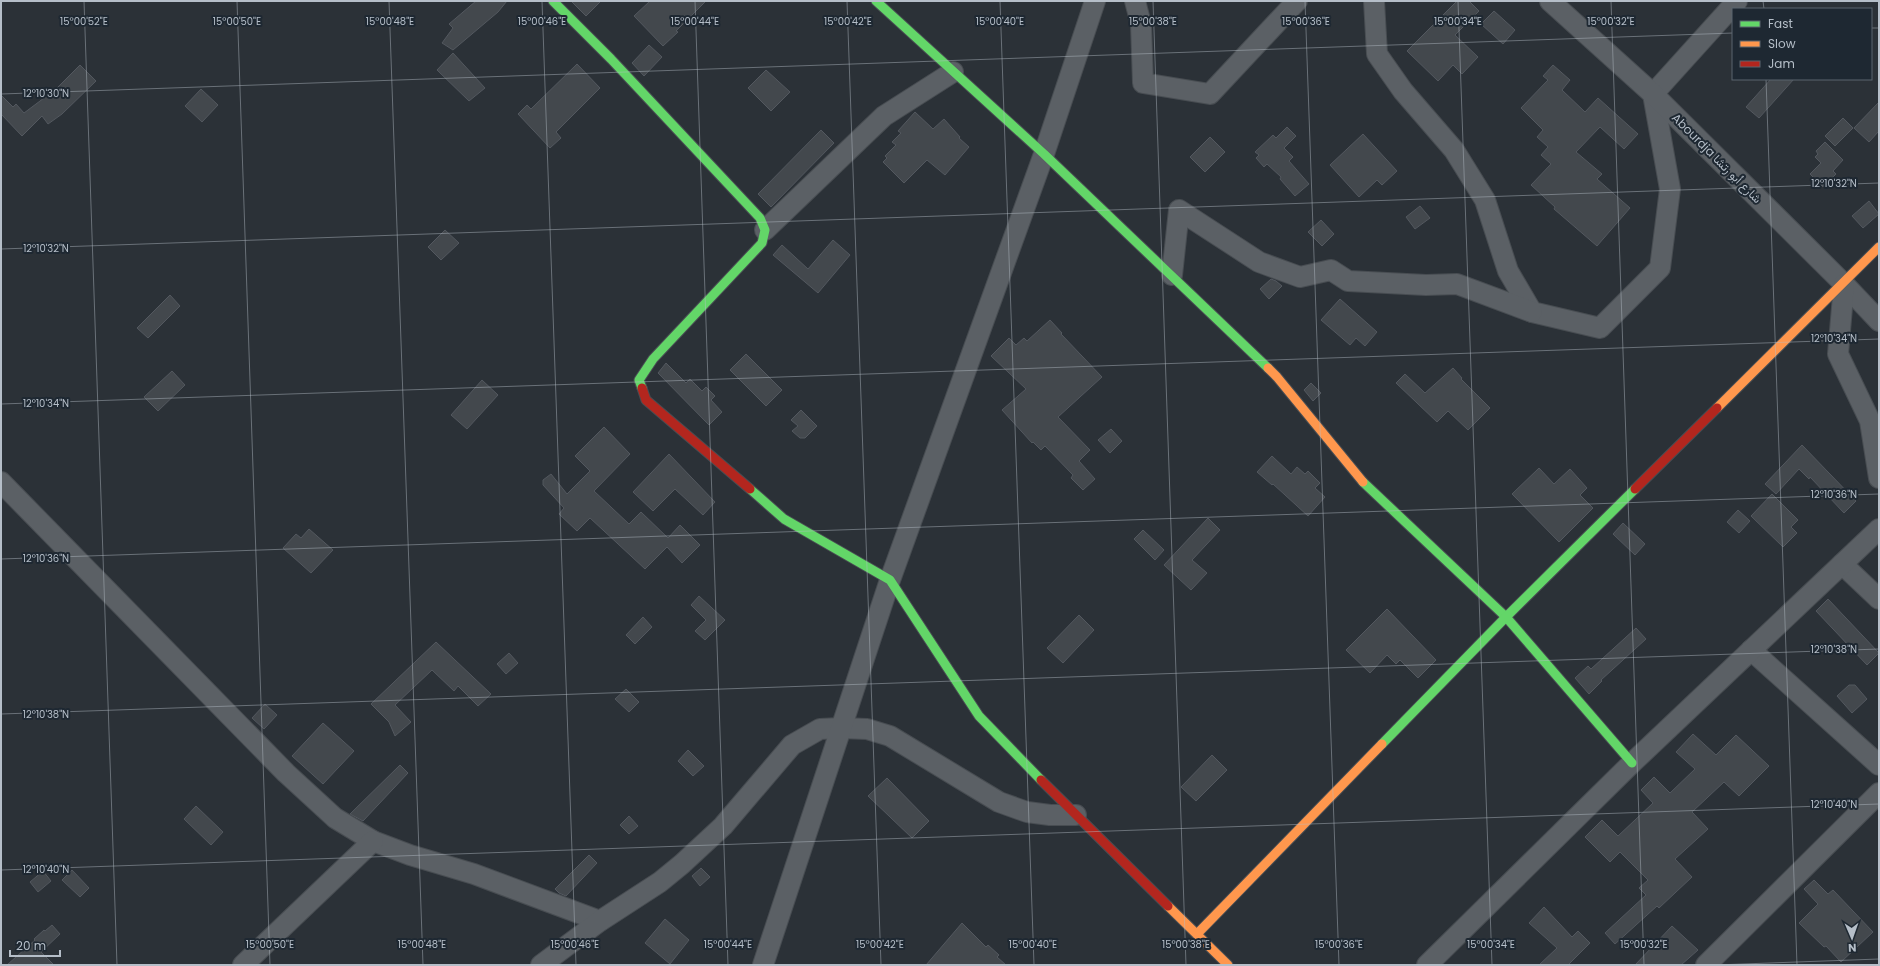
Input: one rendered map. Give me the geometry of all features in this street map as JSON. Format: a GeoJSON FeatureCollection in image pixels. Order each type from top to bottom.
{"type":"FeatureCollection","features":[{"type":"Feature","properties":{"kind":"street"},"geometry":{"type":"LineString","coordinates":[[554,1],[611,59],[760,218],[765,230]]}},
{"type":"Feature","properties":{"kind":"street"},"geometry":{"type":"LineString","coordinates":[[876,1],[1044,154],[1277,377],[1362,481],[1506,617],[1632,763]]}},
{"type":"Feature","properties":{"kind":"street"},"geometry":{"type":"LineString","coordinates":[[763,965],[890,580],[1044,154],[1095,1]]}},
{"type":"Feature","properties":{"kind":"street"},"geometry":{"type":"LineString","coordinates":[[1135,1],[1141,24],[1143,83],[1210,94],[1297,1]]}},
{"type":"Feature","properties":{"kind":"street"},"geometry":{"type":"LineString","coordinates":[[1374,1],[1377,54],[1403,91],[1454,150],[1485,200],[1508,271],[1532,312]]}},
{"type":"Feature","properties":{"kind":"street","name":"Abourdja شارع أبو رتشا"},"geometry":{"type":"LineString","coordinates":[[1550,1],[1653,94],[1844,284],[1879,321]]}},
{"type":"Feature","properties":{"kind":"street"},"geometry":{"type":"LineString","coordinates":[[1172,275],[1179,210],[1259,262],[1300,277],[1331,270],[1348,281],[1426,285],[1457,284],[1532,312],[1600,328],[1660,268],[1670,189],[1653,94],[1737,1]]}},
{"type":"Feature","properties":{"kind":"street"},"geometry":{"type":"LineString","coordinates":[[953,72],[884,116],[765,230],[762,243],[653,359],[639,380],[646,400],[676,424],[784,519],[890,580],[979,716],[1000,739],[1228,965]]}},
{"type":"Feature","properties":{"kind":"street"},"geometry":{"type":"LineString","coordinates":[[1197,934],[1506,617],[1875,255]]}},
{"type":"Feature","properties":{"kind":"street"},"geometry":{"type":"LineString","coordinates":[[1844,284],[1838,354],[1870,421],[1879,478]]}},
{"type":"Feature","properties":{"kind":"street"},"geometry":{"type":"LineString","coordinates":[[1,482],[307,794],[335,818],[373,841],[410,855],[474,874],[600,921]]}},
{"type":"Feature","properties":{"kind":"street"},"geometry":{"type":"LineString","coordinates":[[1427,965],[1632,763],[1879,529]]}},
{"type":"Feature","properties":{"kind":"street"},"geometry":{"type":"LineString","coordinates":[[1842,564],[1879,599]]}},
{"type":"Feature","properties":{"kind":"street"},"geometry":{"type":"LineString","coordinates":[[1751,650],[1879,765]]}},
{"type":"Feature","properties":{"kind":"street"},"geometry":{"type":"LineString","coordinates":[[541,965],[600,921],[660,882],[705,845],[792,745],[820,728],[867,729],[890,736],[999,802],[1027,812],[1050,815],[1076,815]]}},
{"type":"Feature","properties":{"kind":"street"},"geometry":{"type":"LineString","coordinates":[[1706,965],[1879,793]]}},
{"type":"Feature","properties":{"kind":"street"},"geometry":{"type":"LineString","coordinates":[[243,965],[373,841]]}},
{"type":"Feature","properties":{"kind":"building"},"geometry":{"type":"Polygon","coordinates":[[[476,1],[507,1],[498,12],[453,50],[442,43],[453,28],[449,24],[476,1]]]}},
{"type":"Feature","properties":{"kind":"building"},"geometry":{"type":"Polygon","coordinates":[[[571,1],[601,1],[586,16],[571,1]]]}},
{"type":"Feature","properties":{"kind":"building"},"geometry":{"type":"Polygon","coordinates":[[[650,1],[706,1],[663,46],[634,16],[650,1]]]}},
{"type":"Feature","properties":{"kind":"building"},"geometry":{"type":"Polygon","coordinates":[[[1457,1],[1469,1],[1479,11],[1455,35],[1478,57],[1462,74],[1453,65],[1438,81],[1407,51],[1457,1]]]}},
{"type":"Feature","properties":{"kind":"building"},"geometry":{"type":"Polygon","coordinates":[[[1494,11],[1515,30],[1503,44],[1481,24],[1494,11]]]}},
{"type":"Feature","properties":{"kind":"building"},"geometry":{"type":"Polygon","coordinates":[[[649,45],[662,57],[644,76],[632,63],[649,45]]]}},
{"type":"Feature","properties":{"kind":"building"},"geometry":{"type":"Polygon","coordinates":[[[453,53],[485,88],[469,101],[437,70],[453,53]]]}},
{"type":"Feature","properties":{"kind":"building"},"geometry":{"type":"Polygon","coordinates":[[[577,64],[600,88],[556,132],[561,138],[550,148],[518,114],[527,105],[531,109],[577,64]]]}},
{"type":"Feature","properties":{"kind":"building"},"geometry":{"type":"Polygon","coordinates":[[[80,65],[96,81],[62,114],[48,124],[42,116],[22,136],[1,114],[1,95],[13,107],[16,104],[24,113],[56,89],[80,65]]]}},
{"type":"Feature","properties":{"kind":"building"},"geometry":{"type":"Polygon","coordinates":[[[1553,65],[1570,80],[1562,90],[1585,112],[1598,98],[1638,134],[1624,149],[1600,127],[1576,152],[1602,174],[1597,179],[1630,208],[1597,246],[1554,209],[1555,207],[1531,185],[1551,164],[1541,155],[1548,147],[1537,137],[1543,130],[1521,108],[1548,80],[1543,76],[1553,65]]]}},
{"type":"Feature","properties":{"kind":"building"},"geometry":{"type":"Polygon","coordinates":[[[766,70],[790,92],[771,111],[748,88],[766,70]]]}},
{"type":"Feature","properties":{"kind":"building"},"geometry":{"type":"Polygon","coordinates":[[[1770,80],[1793,80],[1759,118],[1746,107],[1770,80]]]}},
{"type":"Feature","properties":{"kind":"building"},"geometry":{"type":"Polygon","coordinates":[[[201,89],[218,105],[202,122],[185,106],[201,89]]]}},
{"type":"Feature","properties":{"kind":"building"},"geometry":{"type":"Polygon","coordinates":[[[1879,102],[1879,131],[1869,142],[1854,128],[1879,102]]]}},
{"type":"Feature","properties":{"kind":"building"},"geometry":{"type":"Polygon","coordinates":[[[915,112],[933,129],[944,119],[960,137],[959,138],[969,147],[945,175],[927,160],[904,183],[883,162],[887,158],[885,156],[896,145],[892,142],[901,133],[898,131],[915,112]]]}},
{"type":"Feature","properties":{"kind":"building"},"geometry":{"type":"Polygon","coordinates":[[[1843,118],[1853,128],[1835,146],[1825,136],[1843,118]]]}},
{"type":"Feature","properties":{"kind":"building"},"geometry":{"type":"Polygon","coordinates":[[[1287,127],[1296,136],[1284,148],[1293,157],[1289,161],[1309,184],[1295,196],[1280,179],[1281,177],[1267,164],[1264,167],[1256,158],[1259,155],[1255,152],[1273,135],[1276,138],[1287,127]]]}},
{"type":"Feature","properties":{"kind":"building"},"geometry":{"type":"Polygon","coordinates":[[[821,130],[834,143],[771,207],[758,194],[821,130]]]}},
{"type":"Feature","properties":{"kind":"building"},"geometry":{"type":"Polygon","coordinates":[[[1363,134],[1397,171],[1382,185],[1377,180],[1359,197],[1330,165],[1363,134]]]}},
{"type":"Feature","properties":{"kind":"building"},"geometry":{"type":"Polygon","coordinates":[[[1210,137],[1225,152],[1205,172],[1190,157],[1210,137]]]}},
{"type":"Feature","properties":{"kind":"building"},"geometry":{"type":"Polygon","coordinates":[[[1825,142],[1843,160],[1833,171],[1836,174],[1823,187],[1810,174],[1821,163],[1815,157],[1818,154],[1816,151],[1825,142]]]}},
{"type":"Feature","properties":{"kind":"building"},"geometry":{"type":"Polygon","coordinates":[[[1869,201],[1879,214],[1863,228],[1852,216],[1869,201]]]}},
{"type":"Feature","properties":{"kind":"building"},"geometry":{"type":"Polygon","coordinates":[[[1420,206],[1430,218],[1415,229],[1406,217],[1420,206]]]}},
{"type":"Feature","properties":{"kind":"building"},"geometry":{"type":"Polygon","coordinates":[[[1321,220],[1334,234],[1322,246],[1308,232],[1321,220]]]}},
{"type":"Feature","properties":{"kind":"building"},"geometry":{"type":"Polygon","coordinates":[[[445,230],[459,243],[441,260],[428,247],[445,230]]]}},
{"type":"Feature","properties":{"kind":"building"},"geometry":{"type":"Polygon","coordinates":[[[833,240],[850,255],[818,293],[773,255],[782,245],[808,269],[833,240]]]}},
{"type":"Feature","properties":{"kind":"building"},"geometry":{"type":"Polygon","coordinates":[[[1271,279],[1282,286],[1269,299],[1260,289],[1271,279]]]}},
{"type":"Feature","properties":{"kind":"building"},"geometry":{"type":"Polygon","coordinates":[[[170,295],[180,306],[148,338],[137,328],[170,295]]]}},
{"type":"Feature","properties":{"kind":"building"},"geometry":{"type":"Polygon","coordinates":[[[1340,299],[1377,332],[1365,346],[1356,338],[1350,345],[1321,320],[1340,299]]]}},
{"type":"Feature","properties":{"kind":"building"},"geometry":{"type":"Polygon","coordinates":[[[1050,320],[1062,333],[1061,334],[1102,377],[1058,417],[1090,450],[1079,461],[1095,479],[1083,490],[1071,478],[1073,475],[1045,446],[1041,450],[1033,442],[1032,443],[1002,410],[1026,389],[991,356],[1009,338],[1016,345],[1024,338],[1027,341],[1050,320]]]}},
{"type":"Feature","properties":{"kind":"building"},"geometry":{"type":"Polygon","coordinates":[[[746,354],[782,390],[766,406],[730,370],[746,354]]]}},
{"type":"Feature","properties":{"kind":"building"},"geometry":{"type":"Polygon","coordinates":[[[666,363],[686,383],[690,379],[702,391],[706,387],[715,396],[711,400],[722,412],[709,425],[658,373],[666,363]]]}},
{"type":"Feature","properties":{"kind":"building"},"geometry":{"type":"Polygon","coordinates":[[[1453,368],[1462,378],[1461,379],[1490,408],[1468,430],[1448,411],[1437,422],[1396,383],[1405,374],[1425,393],[1453,368]]]}},
{"type":"Feature","properties":{"kind":"building"},"geometry":{"type":"Polygon","coordinates":[[[172,371],[185,385],[158,411],[144,397],[172,371]]]}},
{"type":"Feature","properties":{"kind":"building"},"geometry":{"type":"Polygon","coordinates":[[[482,380],[498,395],[467,429],[451,415],[482,380]]]}},
{"type":"Feature","properties":{"kind":"building"},"geometry":{"type":"Polygon","coordinates":[[[1311,383],[1321,393],[1313,401],[1304,390],[1311,383]]]}},
{"type":"Feature","properties":{"kind":"building"},"geometry":{"type":"Polygon","coordinates":[[[801,410],[817,426],[805,438],[800,438],[792,431],[798,426],[791,420],[801,410]]]}},
{"type":"Feature","properties":{"kind":"building"},"geometry":{"type":"Polygon","coordinates":[[[604,427],[630,454],[594,491],[629,524],[641,512],[668,538],[680,525],[700,545],[682,563],[667,547],[645,569],[590,518],[577,531],[559,514],[564,508],[543,485],[543,480],[551,474],[567,494],[590,471],[575,456],[604,427]]]}},
{"type":"Feature","properties":{"kind":"building"},"geometry":{"type":"Polygon","coordinates":[[[1111,429],[1122,441],[1110,453],[1098,440],[1111,429]]]}},
{"type":"Feature","properties":{"kind":"building"},"geometry":{"type":"Polygon","coordinates":[[[1802,445],[1856,501],[1844,513],[1810,477],[1809,479],[1799,469],[1776,494],[1765,484],[1802,445]]]}},
{"type":"Feature","properties":{"kind":"building"},"geometry":{"type":"Polygon","coordinates":[[[669,454],[715,502],[703,515],[675,489],[653,511],[633,492],[669,454]]]}},
{"type":"Feature","properties":{"kind":"building"},"geometry":{"type":"Polygon","coordinates":[[[1272,456],[1291,474],[1297,467],[1305,474],[1308,471],[1320,483],[1315,488],[1325,497],[1308,516],[1273,484],[1272,485],[1257,472],[1272,456]]]}},
{"type":"Feature","properties":{"kind":"building"},"geometry":{"type":"Polygon","coordinates":[[[1539,468],[1554,484],[1570,469],[1587,488],[1580,495],[1593,508],[1559,542],[1512,494],[1539,468]]]}},
{"type":"Feature","properties":{"kind":"building"},"geometry":{"type":"Polygon","coordinates":[[[1772,494],[1798,520],[1791,527],[1797,533],[1783,547],[1751,516],[1772,494]]]}},
{"type":"Feature","properties":{"kind":"building"},"geometry":{"type":"Polygon","coordinates":[[[1738,510],[1750,521],[1739,533],[1727,522],[1738,510]]]}},
{"type":"Feature","properties":{"kind":"building"},"geometry":{"type":"Polygon","coordinates":[[[1208,518],[1220,530],[1192,560],[1207,573],[1191,590],[1164,565],[1208,518]]]}},
{"type":"Feature","properties":{"kind":"building"},"geometry":{"type":"Polygon","coordinates":[[[1623,523],[1645,544],[1635,555],[1613,534],[1623,523]]]}},
{"type":"Feature","properties":{"kind":"building"},"geometry":{"type":"Polygon","coordinates":[[[309,529],[333,550],[311,573],[283,548],[296,534],[301,538],[309,529]]]}},
{"type":"Feature","properties":{"kind":"building"},"geometry":{"type":"Polygon","coordinates":[[[1143,530],[1164,550],[1155,560],[1134,539],[1143,530]]]}},
{"type":"Feature","properties":{"kind":"building"},"geometry":{"type":"Polygon","coordinates":[[[699,596],[725,620],[705,640],[695,631],[706,620],[691,605],[699,596]]]}},
{"type":"Feature","properties":{"kind":"building"},"geometry":{"type":"Polygon","coordinates":[[[1828,599],[1879,653],[1867,665],[1816,611],[1828,599]]]}},
{"type":"Feature","properties":{"kind":"building"},"geometry":{"type":"Polygon","coordinates":[[[1387,609],[1436,660],[1418,678],[1400,660],[1396,664],[1387,655],[1370,673],[1346,650],[1387,609]]]}},
{"type":"Feature","properties":{"kind":"building"},"geometry":{"type":"Polygon","coordinates":[[[1079,615],[1094,630],[1063,663],[1047,648],[1079,615]]]}},
{"type":"Feature","properties":{"kind":"building"},"geometry":{"type":"Polygon","coordinates":[[[643,617],[652,627],[635,644],[626,635],[643,617]]]}},
{"type":"Feature","properties":{"kind":"building"},"geometry":{"type":"Polygon","coordinates":[[[1636,628],[1646,639],[1601,680],[1602,681],[1589,694],[1575,678],[1588,666],[1591,669],[1636,628]]]}},
{"type":"Feature","properties":{"kind":"building"},"geometry":{"type":"Polygon","coordinates":[[[436,642],[491,694],[478,706],[458,686],[454,691],[432,670],[395,705],[411,722],[395,736],[389,722],[371,704],[436,642]]]}},
{"type":"Feature","properties":{"kind":"building"},"geometry":{"type":"Polygon","coordinates":[[[509,653],[518,663],[506,674],[497,664],[509,653]]]}},
{"type":"Feature","properties":{"kind":"building"},"geometry":{"type":"Polygon","coordinates":[[[1849,685],[1855,685],[1867,699],[1852,713],[1837,696],[1849,685]]]}},
{"type":"Feature","properties":{"kind":"building"},"geometry":{"type":"Polygon","coordinates":[[[626,689],[639,702],[629,712],[615,699],[626,689]]]}},
{"type":"Feature","properties":{"kind":"building"},"geometry":{"type":"Polygon","coordinates":[[[265,704],[277,715],[264,729],[252,718],[265,704]]]}},
{"type":"Feature","properties":{"kind":"building"},"geometry":{"type":"Polygon","coordinates":[[[323,723],[354,751],[323,784],[292,756],[323,723]]]}},
{"type":"Feature","properties":{"kind":"building"},"geometry":{"type":"Polygon","coordinates":[[[1693,734],[1716,755],[1736,735],[1769,766],[1739,796],[1724,782],[1692,812],[1708,829],[1675,859],[1692,877],[1659,908],[1657,906],[1615,944],[1605,933],[1646,895],[1639,888],[1648,880],[1620,852],[1610,862],[1585,837],[1602,820],[1618,836],[1653,803],[1641,790],[1654,777],[1670,793],[1695,769],[1676,752],[1693,734]]]}},
{"type":"Feature","properties":{"kind":"building"},"geometry":{"type":"Polygon","coordinates":[[[688,750],[704,766],[693,776],[678,761],[688,750]]]}},
{"type":"Feature","properties":{"kind":"building"},"geometry":{"type":"Polygon","coordinates":[[[1212,755],[1227,770],[1196,801],[1181,787],[1212,755]]]}},
{"type":"Feature","properties":{"kind":"building"},"geometry":{"type":"Polygon","coordinates":[[[400,765],[408,773],[363,821],[350,814],[400,765]]]}},
{"type":"Feature","properties":{"kind":"building"},"geometry":{"type":"Polygon","coordinates":[[[887,778],[929,821],[912,838],[868,796],[887,778]]]}},
{"type":"Feature","properties":{"kind":"building"},"geometry":{"type":"Polygon","coordinates":[[[196,806],[223,832],[211,845],[184,819],[196,806]]]}},
{"type":"Feature","properties":{"kind":"building"},"geometry":{"type":"Polygon","coordinates":[[[629,816],[638,826],[629,834],[620,825],[629,816]]]}},
{"type":"Feature","properties":{"kind":"building"},"geometry":{"type":"Polygon","coordinates":[[[589,855],[597,863],[566,896],[559,893],[555,889],[589,855]]]}},
{"type":"Feature","properties":{"kind":"building"},"geometry":{"type":"Polygon","coordinates":[[[701,868],[710,877],[700,886],[692,876],[701,868]]]}},
{"type":"Feature","properties":{"kind":"building"},"geometry":{"type":"Polygon","coordinates":[[[72,870],[89,888],[80,897],[62,880],[72,870]]]}},
{"type":"Feature","properties":{"kind":"building"},"geometry":{"type":"Polygon","coordinates":[[[43,871],[51,881],[38,892],[30,882],[43,871]]]}},
{"type":"Feature","properties":{"kind":"building"},"geometry":{"type":"Polygon","coordinates":[[[1814,880],[1828,894],[1833,890],[1873,932],[1841,962],[1826,946],[1824,947],[1799,923],[1818,904],[1804,889],[1814,880]]]}},
{"type":"Feature","properties":{"kind":"building"},"geometry":{"type":"Polygon","coordinates":[[[1544,907],[1572,937],[1578,931],[1590,943],[1568,965],[1539,965],[1557,948],[1529,923],[1544,907]]]}},
{"type":"Feature","properties":{"kind":"building"},"geometry":{"type":"Polygon","coordinates":[[[665,919],[689,940],[670,964],[645,943],[665,919]]]}},
{"type":"Feature","properties":{"kind":"building"},"geometry":{"type":"Polygon","coordinates":[[[962,923],[986,947],[988,945],[999,955],[997,957],[1006,965],[926,965],[962,923]]]}},
{"type":"Feature","properties":{"kind":"building"},"geometry":{"type":"Polygon","coordinates":[[[52,925],[60,934],[41,952],[54,965],[7,965],[44,930],[45,931],[52,925]]]}},
{"type":"Feature","properties":{"kind":"building"},"geometry":{"type":"Polygon","coordinates":[[[1672,926],[1698,950],[1681,965],[1635,965],[1672,926]]]}},
{"type":"Feature","properties":{"kind":"traffic: fast"},"geometry":{"type":"LineString","coordinates":[[553,1],[611,59],[760,218],[765,230],[762,243],[653,359],[639,380],[642,388]]}},
{"type":"Feature","properties":{"kind":"traffic: fast"},"geometry":{"type":"LineString","coordinates":[[876,1],[1044,154],[1268,368]]}},
{"type":"Feature","properties":{"kind":"traffic: fast"},"geometry":{"type":"LineString","coordinates":[[1363,482],[1506,617],[1632,763]]}},
{"type":"Feature","properties":{"kind":"traffic: fast"},"geometry":{"type":"LineString","coordinates":[[750,489],[784,519],[890,580],[979,716],[1041,780]]}},
{"type":"Feature","properties":{"kind":"traffic: fast"},"geometry":{"type":"LineString","coordinates":[[1382,744],[1506,617],[1635,489]]}},
{"type":"Feature","properties":{"kind":"traffic: slow"},"geometry":{"type":"LineString","coordinates":[[1717,408],[1879,247]]}},
{"type":"Feature","properties":{"kind":"traffic: slow"},"geometry":{"type":"LineString","coordinates":[[1268,368],[1363,482]]}},
{"type":"Feature","properties":{"kind":"traffic: slow"},"geometry":{"type":"LineString","coordinates":[[1197,934],[1382,744]]}},
{"type":"Feature","properties":{"kind":"traffic: slow"},"geometry":{"type":"LineString","coordinates":[[1168,906],[1228,965]]}},
{"type":"Feature","properties":{"kind":"traffic: jam"},"geometry":{"type":"LineString","coordinates":[[642,388],[646,400],[750,489]]}},
{"type":"Feature","properties":{"kind":"traffic: jam"},"geometry":{"type":"LineString","coordinates":[[1635,489],[1717,408]]}},
{"type":"Feature","properties":{"kind":"traffic: jam"},"geometry":{"type":"LineString","coordinates":[[1041,780],[1168,906]]}}]}
